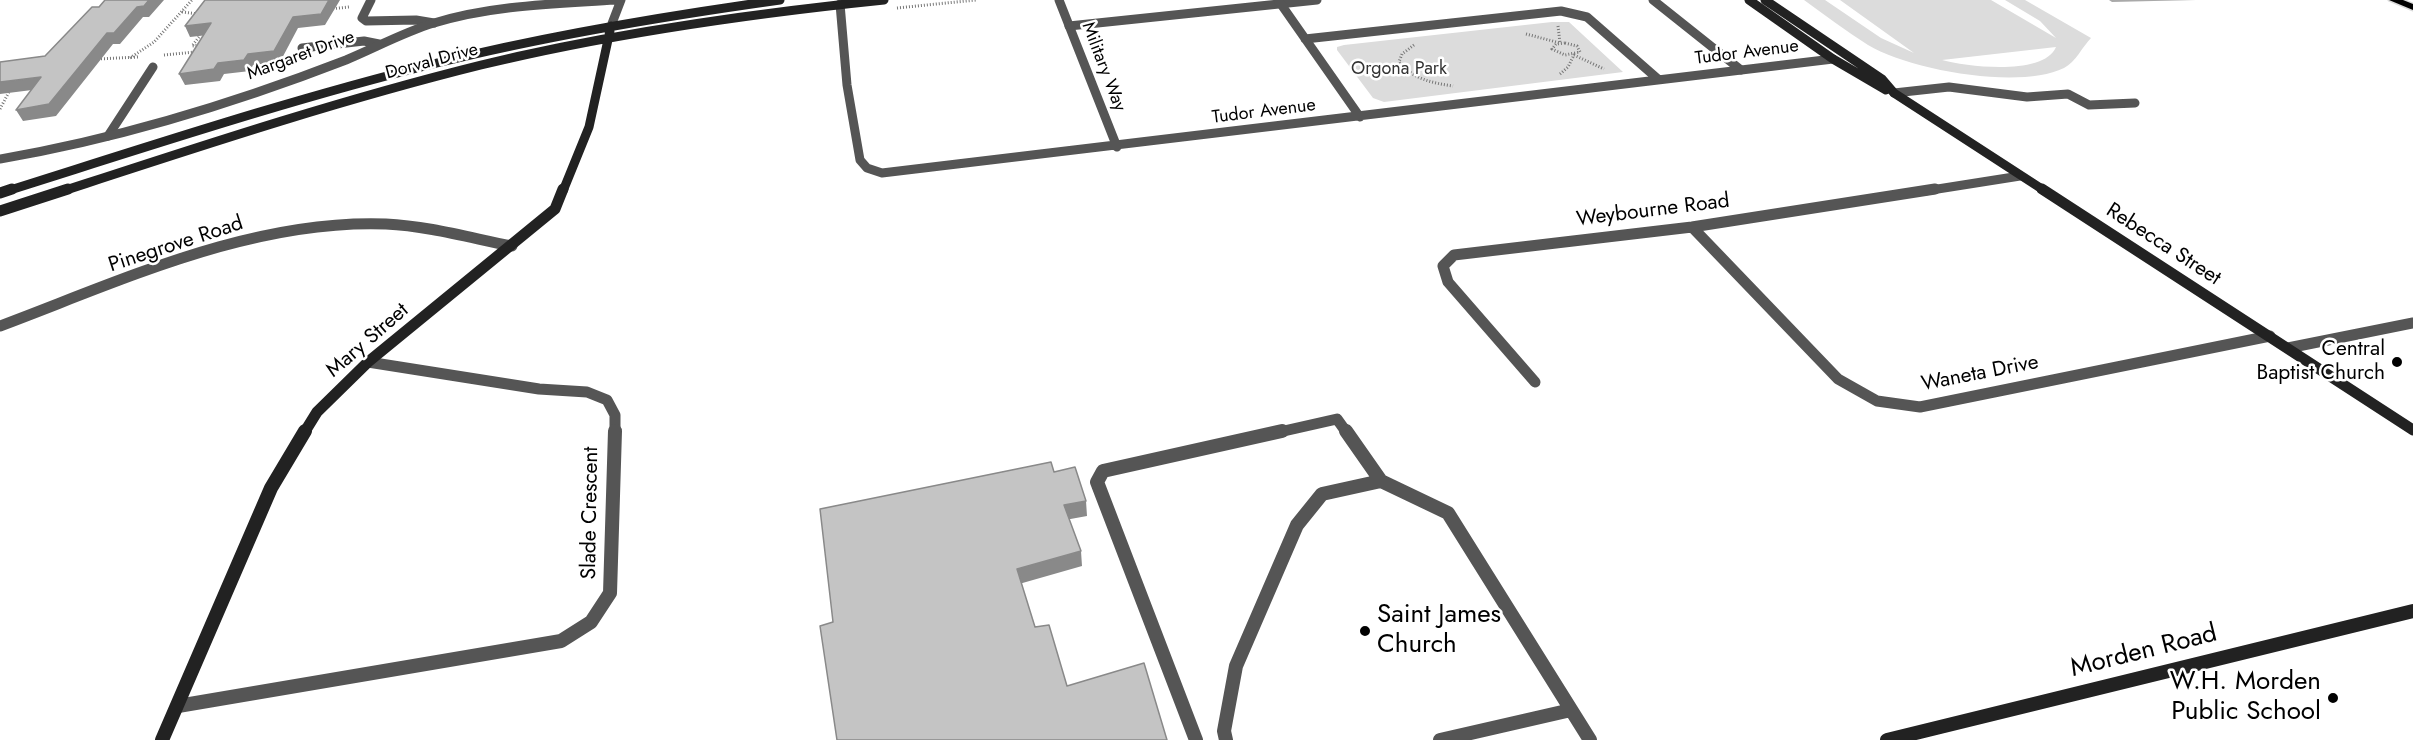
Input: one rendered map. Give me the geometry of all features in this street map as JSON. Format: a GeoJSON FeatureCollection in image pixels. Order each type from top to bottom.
{"type":"FeatureCollection","features":[{"type":"Feature","properties":{"kind":"main road","name":"Dorval Drive"},"geometry":{"type":"LineString","coordinates":[[0,193],[350,86],[437,63],[611,26],[780,0]]}},
{"type":"Feature","properties":{"kind":"main road","name":"Dorval Drive"},"geometry":{"type":"LineString","coordinates":[[0,211],[426,79],[607,39],[840,4],[884,0]]}},
{"type":"Feature","properties":{"kind":"main road","name":"Rebecca Street"},"geometry":{"type":"LineString","coordinates":[[1749,0],[1833,59],[1869,82],[1893,93],[2413,429]]}},
{"type":"Feature","properties":{"kind":"main road","name":"Rebecca Street"},"geometry":{"type":"LineString","coordinates":[[1766,0],[1882,79],[1893,93]]}},
{"type":"Feature","properties":{"kind":"main road"},"geometry":{"type":"LineString","coordinates":[[2394,0],[2413,7]]}},
{"type":"Feature","properties":{"kind":"main road","name":"Mary Street"},"geometry":{"type":"LineString","coordinates":[[162,740],[271,488],[317,412],[369,362],[555,209],[589,127],[611,26]]}},
{"type":"Feature","properties":{"kind":"main road","name":"Morden Road"},"geometry":{"type":"LineString","coordinates":[[1887,740],[2413,611]]}},
{"type":"Feature","properties":{"kind":"street","name":"Margaret Drive"},"geometry":{"type":"LineString","coordinates":[[0,159],[53,150],[210,106],[345,60],[434,23],[503,8],[615,0]]}},
{"type":"Feature","properties":{"kind":"street","name":"Mary Street"},"geometry":{"type":"LineString","coordinates":[[611,26],[621,0]]}},
{"type":"Feature","properties":{"kind":"street","name":"Military Way"},"geometry":{"type":"LineString","coordinates":[[1059,0],[1116,147]]}},
{"type":"Feature","properties":{"kind":"street"},"geometry":{"type":"LineString","coordinates":[[1069,26],[1279,2],[1317,0]]}},
{"type":"Feature","properties":{"kind":"street"},"geometry":{"type":"LineString","coordinates":[[1653,0],[1741,70]]}},
{"type":"Feature","properties":{"kind":"street"},"geometry":{"type":"LineString","coordinates":[[1279,2],[1360,117]]}},
{"type":"Feature","properties":{"kind":"street"},"geometry":{"type":"LineString","coordinates":[[369,3],[362,18],[366,21],[416,20],[434,23]]}},
{"type":"Feature","properties":{"kind":"street","name":"Tudor Avenue"},"geometry":{"type":"LineString","coordinates":[[840,4],[847,85],[860,160],[867,168],[893,174],[1833,59]]}},
{"type":"Feature","properties":{"kind":"street"},"geometry":{"type":"LineString","coordinates":[[1305,39],[1561,11],[1587,17],[1659,80]]}},
{"type":"Feature","properties":{"kind":"street"},"geometry":{"type":"LineString","coordinates":[[302,48],[364,40],[379,44]]}},
{"type":"Feature","properties":{"kind":"street"},"geometry":{"type":"LineString","coordinates":[[108,136],[153,67]]}},
{"type":"Feature","properties":{"kind":"street"},"geometry":{"type":"LineString","coordinates":[[1893,93],[1948,87],[2027,97],[2068,94],[2089,105],[2135,103]]}},
{"type":"Feature","properties":{"kind":"street","name":"Weybourne Road"},"geometry":{"type":"LineString","coordinates":[[1534,382],[1499,338],[1448,282],[1443,266],[1454,255],[1692,227],[2020,176]]}},
{"type":"Feature","properties":{"kind":"street","name":"Pinegrove Road"},"geometry":{"type":"LineString","coordinates":[[0,326],[223,246],[308,228],[387,224],[512,246]]}},
{"type":"Feature","properties":{"kind":"street","name":"Waneta Drive"},"geometry":{"type":"LineString","coordinates":[[1692,227],[1838,379],[1876,401],[1920,407],[2270,336]]}},
{"type":"Feature","properties":{"kind":"street"},"geometry":{"type":"LineString","coordinates":[[2288,348],[2413,323]]}},
{"type":"Feature","properties":{"kind":"street","name":"Slade Crescent"},"geometry":{"type":"LineString","coordinates":[[178,706],[561,641],[591,622],[610,593],[615,415],[607,400],[587,392],[539,389],[369,362]]}},
{"type":"Feature","properties":{"kind":"street"},"geometry":{"type":"LineString","coordinates":[[1196,740],[1096,482],[1103,471],[1337,419],[1381,481],[1448,513],[1590,740]]}},
{"type":"Feature","properties":{"kind":"street"},"geometry":{"type":"LineString","coordinates":[[1226,740],[1224,731],[1236,666],[1297,525],[1322,494],[1381,481]]}},
{"type":"Feature","properties":{"kind":"street"},"geometry":{"type":"LineString","coordinates":[[1440,740],[1571,710]]}},
{"type":"Feature","properties":{"kind":"path"},"geometry":{"type":"LineString","coordinates":[[130,58],[154,42],[192,0]]}},
{"type":"Feature","properties":{"kind":"path"},"geometry":{"type":"LineString","coordinates":[[894,8],[976,0]]}},
{"type":"Feature","properties":{"kind":"path"},"geometry":{"type":"LineString","coordinates":[[322,10],[369,3]]}},
{"type":"Feature","properties":{"kind":"path"},"geometry":{"type":"LineString","coordinates":[[182,12],[204,14]]}},
{"type":"Feature","properties":{"kind":"path"},"geometry":{"type":"LineString","coordinates":[[198,37],[192,46],[203,45]]}},
{"type":"Feature","properties":{"kind":"path"},"geometry":{"type":"LineString","coordinates":[[1418,43],[1402,54],[1399,62],[1405,72],[1430,82],[1463,87]]}},
{"type":"Feature","properties":{"kind":"path"},"geometry":{"type":"LineString","coordinates":[[1574,55],[1580,50],[1574,45],[1560,43],[1552,47],[1557,52],[1574,55],[1612,72]]}},
{"type":"Feature","properties":{"kind":"path"},"geometry":{"type":"LineString","coordinates":[[163,55],[197,52]]}},
{"type":"Feature","properties":{"kind":"path"},"geometry":{"type":"LineString","coordinates":[[96,59],[141,57]]}},
{"type":"Feature","properties":{"kind":"path"},"geometry":{"type":"LineString","coordinates":[[0,109],[14,82]]}},
{"type":"Feature","properties":{"kind":"green space"},"geometry":{"type":"Polygon","coordinates":[[[1804,0],[1825,0],[1881,38],[1914,53],[1840,0],[1991,0],[2056,38],[2040,21],[2005,0],[2025,0],[2091,38],[2068,65],[2044,74],[1993,77],[1965,74],[1937,69],[1887,54],[1868,45],[1804,0]],[[2056,47],[1942,60],[1986,67],[2004,67],[2022,66],[2049,56],[2056,47]]]}},
{"type":"Feature","properties":{"kind":"green space","name":"Orgona Park"},"geometry":{"type":"Polygon","coordinates":[[[1569,22],[1623,72],[1384,102],[1373,98],[1337,50],[1337,47],[1344,45],[1569,22]]]}},
{"type":"Feature","properties":{"kind":"building"},"geometry":{"type":"Polygon","coordinates":[[[105,0],[149,0],[144,6],[137,7],[114,33],[107,33],[49,104],[16,110],[41,77],[0,82],[0,62],[45,56],[92,7],[99,7],[105,0]]]}},
{"type":"Feature","properties":{"kind":"building"},"geometry":{"type":"Polygon","coordinates":[[[205,0],[329,0],[321,14],[293,17],[274,51],[248,54],[244,60],[218,63],[214,69],[179,74],[211,23],[185,26],[205,0]]]}},
{"type":"Feature","properties":{"kind":"building"},"geometry":{"type":"Polygon","coordinates":[[[1051,462],[1054,472],[1075,467],[1086,501],[1064,505],[1081,551],[1017,569],[1035,627],[1049,625],[1067,686],[1144,663],[1167,740],[837,740],[820,626],[833,622],[820,509],[1051,462]]]}},
{"type":"Feature","properties":{"kind":"place","name":"Central Baptist Church"},"geometry":{"type":"Point","coordinates":[2397,362]}},
{"type":"Feature","properties":{"kind":"place","name":"Saint James Church"},"geometry":{"type":"Point","coordinates":[1365,631]}},
{"type":"Feature","properties":{"kind":"place","name":"W.H. Morden Public School"},"geometry":{"type":"Point","coordinates":[2333,698]}}]}
